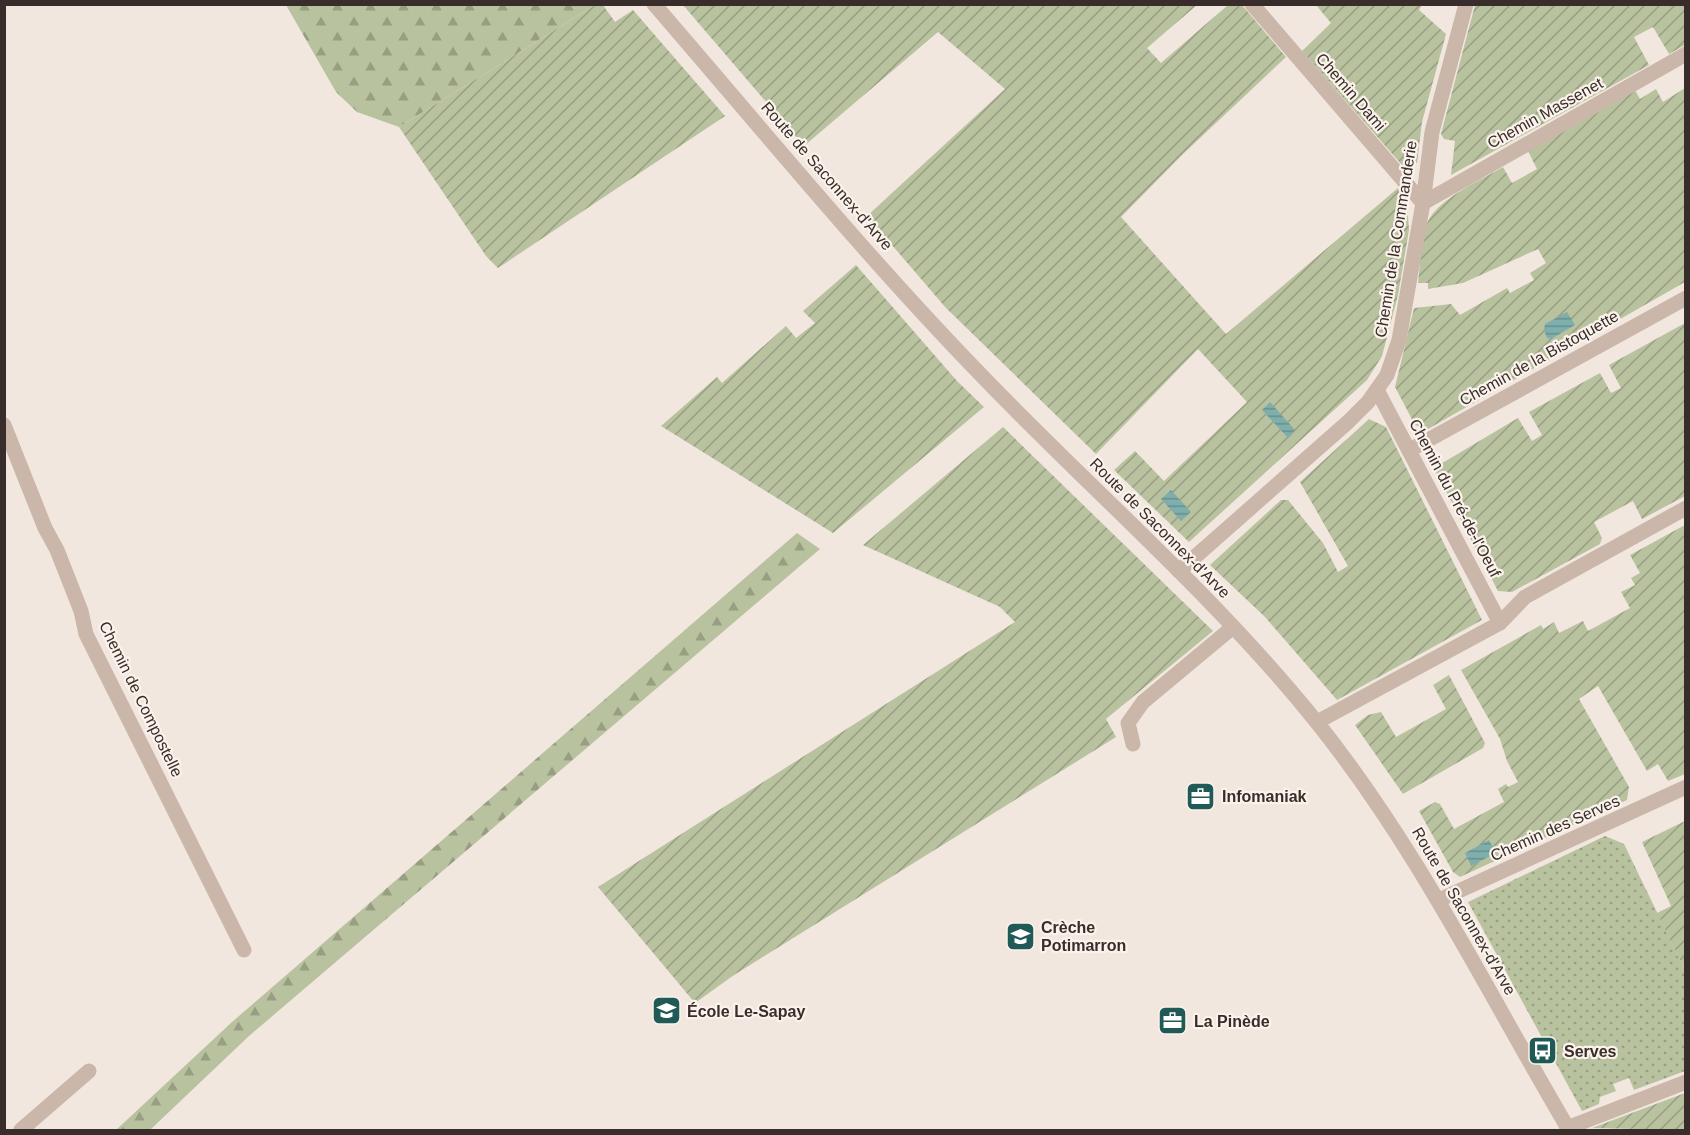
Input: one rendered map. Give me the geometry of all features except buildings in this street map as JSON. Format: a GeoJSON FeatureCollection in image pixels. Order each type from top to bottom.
{"type":"FeatureCollection","features":[{"type":"Feature","properties":{"kind":"street","name":"Route de Saconnex-d'Arve"},"geometry":{"type":"LineString","coordinates":[[654,4],[937,330],[1179,571],[1233,627],[1317,722],[1389,820],[1439,900],[1568,1130]]}},
{"type":"Feature","properties":{"kind":"street","name":"Chemin Dami"},"geometry":{"type":"LineString","coordinates":[[1252,4],[1423,203]]}},
{"type":"Feature","properties":{"kind":"street","name":"Chemin de la Commanderie"},"geometry":{"type":"LineString","coordinates":[[1179,571],[1348,422],[1377,390],[1387,375],[1399,340],[1423,203],[1431,132],[1466,4]]}},
{"type":"Feature","properties":{"kind":"street","name":"Chemin Massenet"},"geometry":{"type":"LineString","coordinates":[[1423,203],[1686,54]]}},
{"type":"Feature","properties":{"kind":"street","name":"Chemin de la Bistoquette"},"geometry":{"type":"LineString","coordinates":[[1410,450],[1686,298]]}},
{"type":"Feature","properties":{"kind":"street","name":"Chemin du Pré-de-l'Oeuf"},"geometry":{"type":"LineString","coordinates":[[1377,390],[1500,623]]}},
{"type":"Feature","properties":{"kind":"street","name":"Chemin de Compostelle"},"geometry":{"type":"LineString","coordinates":[[4,426],[45,528],[57,550],[81,611],[86,634],[244,950]]}},
{"type":"Feature","properties":{"kind":"street"},"geometry":{"type":"LineString","coordinates":[[1317,722],[1500,623],[1525,597],[1686,508]]}},
{"type":"Feature","properties":{"kind":"street"},"geometry":{"type":"LineString","coordinates":[[1133,744],[1128,723],[1143,702],[1233,627]]}},
{"type":"Feature","properties":{"kind":"street","name":"Chemin des Serves"},"geometry":{"type":"LineString","coordinates":[[1439,900],[1686,787]]}},
{"type":"Feature","properties":{"kind":"street"},"geometry":{"type":"LineString","coordinates":[[21,1131],[90,1071]]}},
{"type":"Feature","properties":{"kind":"street"},"geometry":{"type":"LineString","coordinates":[[1568,1130],[1686,1082]]}},
{"type":"Feature","properties":{"kind":"green space"},"geometry":{"type":"Polygon","coordinates":[[[286,5],[595,5],[399,127],[357,112],[336,92],[286,5]]]}},
{"type":"Feature","properties":{"kind":"green space"},"geometry":{"type":"Polygon","coordinates":[[[595,5],[603,5],[615,22],[633,10],[725,116],[498,268],[486,256],[399,127],[595,5]]]}},
{"type":"Feature","properties":{"kind":"green space"},"geometry":{"type":"Polygon","coordinates":[[[683,5],[1197,5],[1147,48],[1161,63],[1228,5],[1242,5],[1286,57],[1183,154],[1121,217],[1226,334],[1398,188],[1407,202],[1409,230],[1398,295],[1382,356],[1367,380],[1189,542],[1114,470],[1135,451],[1164,481],[1247,402],[1198,349],[1096,454],[946,308],[867,216],[1005,89],[938,32],[804,146],[683,5]]]}},
{"type":"Feature","properties":{"kind":"green space"},"geometry":{"type":"Polygon","coordinates":[[[1316,5],[1422,5],[1419,10],[1446,34],[1422,122],[1417,163],[1402,165],[1302,51],[1331,23],[1316,5]]]}},
{"type":"Feature","properties":{"kind":"green space"},"geometry":{"type":"Polygon","coordinates":[[[1475,5],[1685,5],[1685,45],[1669,54],[1653,27],[1634,37],[1649,65],[1451,175],[1455,141],[1444,139],[1441,134],[1475,5]]]}},
{"type":"Feature","properties":{"kind":"green space"},"geometry":{"type":"Polygon","coordinates":[[[1685,88],[1685,282],[1428,429],[1415,425],[1395,387],[1414,308],[1451,304],[1460,315],[1507,288],[1510,293],[1534,280],[1530,273],[1546,263],[1538,249],[1463,283],[1428,289],[1428,283],[1418,283],[1426,227],[1437,208],[1458,192],[1503,167],[1512,183],[1537,169],[1528,151],[1635,90],[1640,99],[1656,89],[1663,102],[1685,88]]]}},
{"type":"Feature","properties":{"kind":"green space"},"geometry":{"type":"Polygon","coordinates":[[[856,265],[957,381],[984,407],[833,533],[661,426],[717,377],[722,383],[786,326],[796,338],[815,323],[803,311],[856,265]]]}},
{"type":"Feature","properties":{"kind":"green space"},"geometry":{"type":"Polygon","coordinates":[[[1685,323],[1685,496],[1642,519],[1633,501],[1594,522],[1602,538],[1600,544],[1512,592],[1498,591],[1434,468],[1518,418],[1532,441],[1542,435],[1529,412],[1600,373],[1611,393],[1621,388],[1609,365],[1685,323]]]}},
{"type":"Feature","properties":{"kind":"green space"},"geometry":{"type":"Polygon","coordinates":[[[1369,419],[1386,427],[1482,620],[1337,700],[1265,617],[1210,565],[1281,500],[1288,500],[1323,543],[1338,572],[1348,566],[1300,482],[1369,419]]]}},
{"type":"Feature","properties":{"kind":"green space"},"geometry":{"type":"Polygon","coordinates":[[[1003,427],[1213,631],[1106,719],[1116,737],[734,975],[695,1003],[598,887],[1015,622],[1000,607],[863,545],[1003,427]]]}},
{"type":"Feature","properties":{"kind":"green space"},"geometry":{"type":"Polygon","coordinates":[[[1685,525],[1685,774],[1668,781],[1658,764],[1647,771],[1598,686],[1579,699],[1629,787],[1627,800],[1460,877],[1453,872],[1419,811],[1435,802],[1440,804],[1454,829],[1504,802],[1498,789],[1506,784],[1508,787],[1518,782],[1507,761],[1500,739],[1461,670],[1541,625],[1543,629],[1554,622],[1559,633],[1583,621],[1588,631],[1630,608],[1621,592],[1635,585],[1631,578],[1640,573],[1630,555],[1685,525]]]}},
{"type":"Feature","properties":{"kind":"green space"},"geometry":{"type":"Polygon","coordinates":[[[797,533],[820,549],[249,1036],[150,1130],[116,1130],[232,1022],[797,533]]]}},
{"type":"Feature","properties":{"kind":"green space"},"geometry":{"type":"Polygon","coordinates":[[[1449,675],[1485,743],[1483,748],[1403,794],[1355,725],[1368,715],[1381,712],[1396,737],[1446,709],[1433,685],[1449,675]]]}},
{"type":"Feature","properties":{"kind":"green space"},"geometry":{"type":"Polygon","coordinates":[[[1685,821],[1685,970],[1657,913],[1671,906],[1642,842],[1685,821]]]}},
{"type":"Feature","properties":{"kind":"green space"},"geometry":{"type":"Polygon","coordinates":[[[1605,836],[1624,844],[1685,970],[1685,1071],[1634,1090],[1629,1078],[1613,1084],[1616,1091],[1600,1097],[1599,1104],[1582,1111],[1468,902],[1605,836]]]}},
{"type":"Feature","properties":{"kind":"green space"},"geometry":{"type":"Polygon","coordinates":[[[1685,1093],[1685,1130],[1592,1128],[1685,1093]]]}},
{"type":"Feature","properties":{"kind":"water"},"geometry":{"type":"Polygon","coordinates":[[[1567,312],[1575,325],[1551,339],[1547,338],[1544,330],[1545,324],[1567,312]]]}},
{"type":"Feature","properties":{"kind":"water"},"geometry":{"type":"Polygon","coordinates":[[[1270,402],[1295,430],[1288,438],[1262,410],[1270,402]]]}},
{"type":"Feature","properties":{"kind":"water"},"geometry":{"type":"Polygon","coordinates":[[[1171,490],[1191,512],[1181,521],[1161,499],[1171,490]]]}},
{"type":"Feature","properties":{"kind":"water"},"geometry":{"type":"Polygon","coordinates":[[[1489,840],[1496,853],[1471,866],[1465,853],[1489,840]]]}},
{"type":"Feature","properties":{"kind":"place","name":"Infomaniak"},"geometry":{"type":"Point","coordinates":[1201,796]}},
{"type":"Feature","properties":{"kind":"place","name":"Crèche Potimarron"},"geometry":{"type":"Point","coordinates":[1020,936]}},
{"type":"Feature","properties":{"kind":"place","name":"École Le-Sapay"},"geometry":{"type":"Point","coordinates":[666,1011]}},
{"type":"Feature","properties":{"kind":"place","name":"La Pinède"},"geometry":{"type":"Point","coordinates":[1173,1021]}},
{"type":"Feature","properties":{"kind":"place","name":"Serves"},"geometry":{"type":"Point","coordinates":[1543,1051]}}]}
